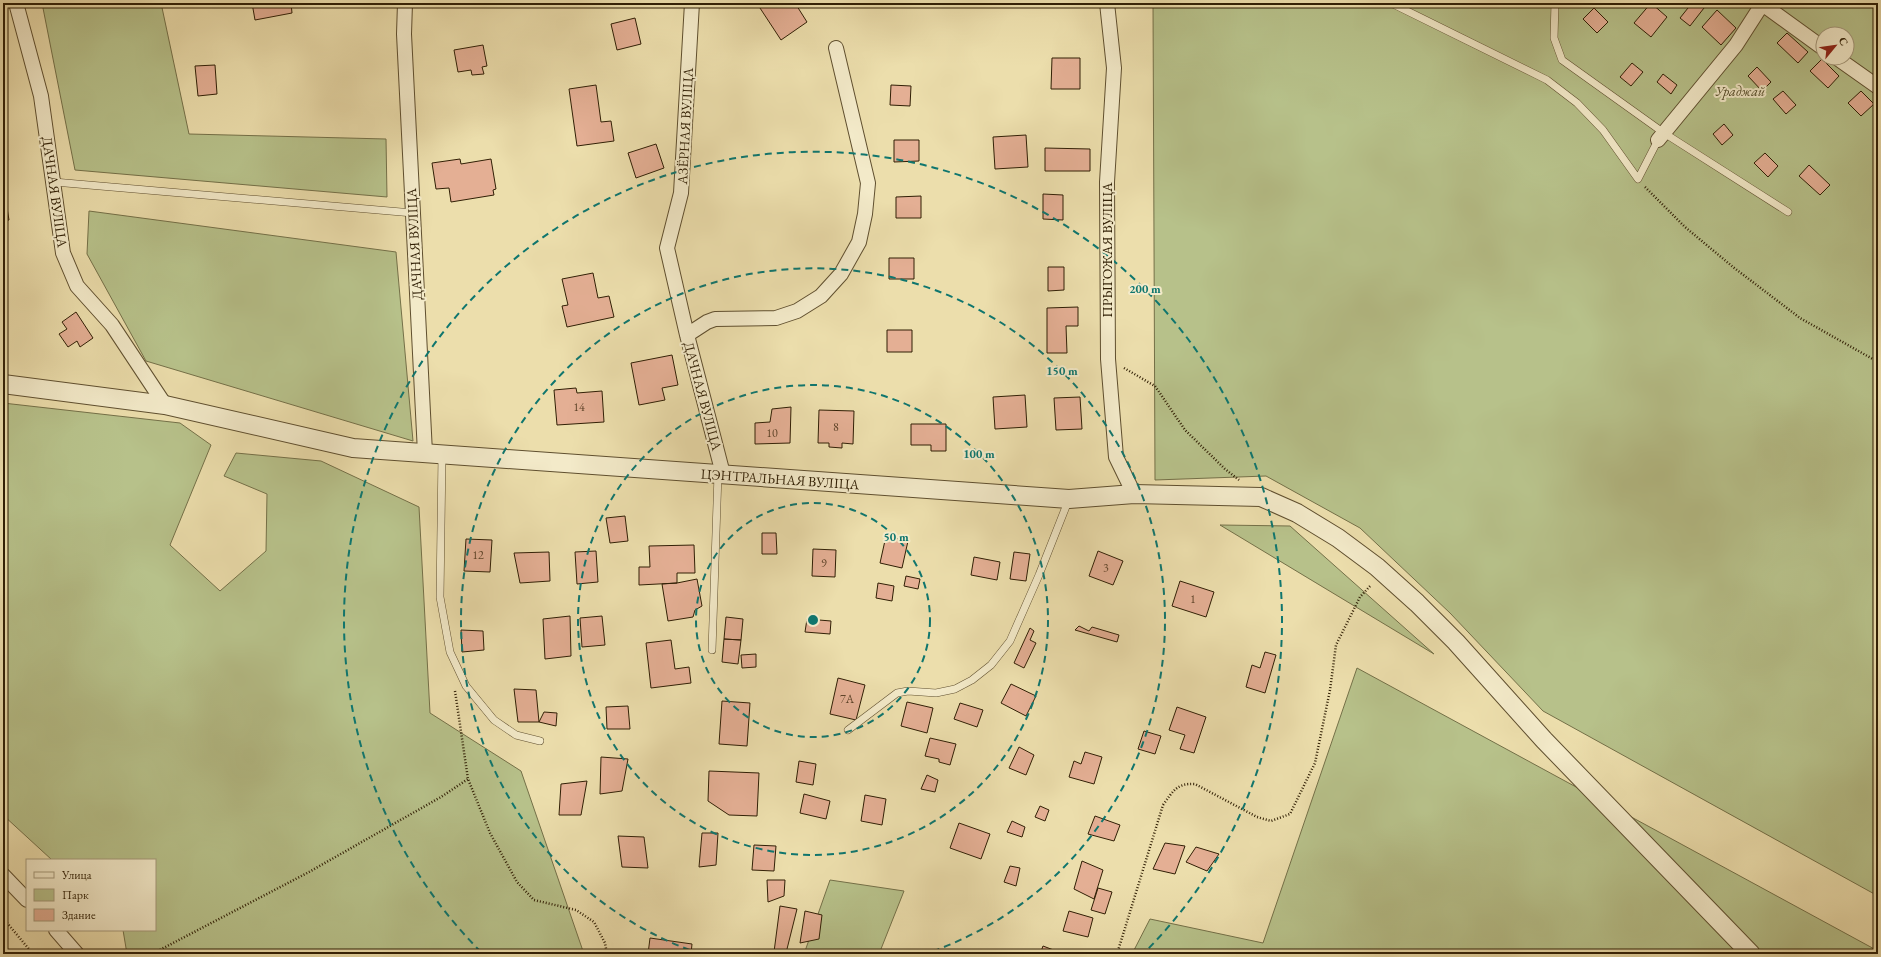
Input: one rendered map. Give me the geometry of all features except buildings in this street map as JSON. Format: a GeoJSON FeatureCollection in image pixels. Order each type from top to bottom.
{"type":"FeatureCollection","features":[{"type":"Feature","properties":{"kind":"street","name":"ДАЧНАЯ ВУЛІЦА"},"geometry":{"type":"LineString","coordinates":[[16,3],[41,96],[63,252],[77,286],[112,325],[165,405]]}},
{"type":"Feature","properties":{"kind":"street","name":"ДАЧНАЯ ВУЛІЦА"},"geometry":{"type":"LineString","coordinates":[[405,3],[404,34],[413,213],[434,454]]}},
{"type":"Feature","properties":{"kind":"street","name":"АЗЁРНАЯ ВУЛІЦА"},"geometry":{"type":"LineString","coordinates":[[667,248],[681,193],[692,3]]}},
{"type":"Feature","properties":{"kind":"street","name":"ПРЫГОЖАЯ ВУЛІЦА"},"geometry":{"type":"LineString","coordinates":[[1108,3],[1114,68],[1107,182],[1108,359],[1116,456],[1134,494]]}},
{"type":"Feature","properties":{"kind":"street"},"geometry":{"type":"LineString","coordinates":[[1661,137],[1736,45],[1762,4],[1815,42]]}},
{"type":"Feature","properties":{"kind":"street"},"geometry":{"type":"LineString","coordinates":[[687,335],[707,322],[715,319],[776,318],[797,311],[821,296],[840,274],[859,242],[865,214],[868,183],[836,48]]}},
{"type":"Feature","properties":{"kind":"street"},"geometry":{"type":"LineString","coordinates":[[1848,66],[1878,87]]}},
{"type":"Feature","properties":{"kind":"street","name":"ДАЧНАЯ ВУЛІЦА"},"geometry":{"type":"LineString","coordinates":[[667,248],[720,474]]}},
{"type":"Feature","properties":{"kind":"street","name":"ЦЭНТРАЛЬНАЯ ВУЛІЦА"},"geometry":{"type":"LineString","coordinates":[[3,384],[165,405],[353,448],[1069,499],[1134,494],[1261,497]]}},
{"type":"Feature","properties":{"kind":"street"},"geometry":{"type":"LineString","coordinates":[[1261,497],[1297,513],[1338,538],[1383,573],[1456,642],[1544,740],[1750,954]]}},
{"type":"Feature","properties":{"kind":"street"},"geometry":{"type":"LineString","coordinates":[[3,875],[26,899]]}},
{"type":"Feature","properties":{"kind":"street"},"geometry":{"type":"LineString","coordinates":[[57,931],[76,954]]}},
{"type":"Feature","properties":{"kind":"lane"},"geometry":{"type":"LineString","coordinates":[[1391,3],[1547,80],[1577,103],[1603,130],[1638,179],[1661,137]]}},
{"type":"Feature","properties":{"kind":"lane"},"geometry":{"type":"LineString","coordinates":[[1555,3],[1554,38],[1562,60],[1661,137],[1788,212]]}},
{"type":"Feature","properties":{"kind":"lane"},"geometry":{"type":"LineString","coordinates":[[54,182],[413,213]]}},
{"type":"Feature","properties":{"kind":"lane"},"geometry":{"type":"LineString","coordinates":[[434,454],[440,597],[450,652],[466,686],[494,720],[516,735],[540,741]]}},
{"type":"Feature","properties":{"kind":"lane"},"geometry":{"type":"LineString","coordinates":[[712,650],[720,474]]}},
{"type":"Feature","properties":{"kind":"lane"},"geometry":{"type":"LineString","coordinates":[[848,730],[897,693],[908,691],[936,693],[955,689],[972,680],[991,665],[1010,641],[1039,575],[1069,499]]}},
{"type":"Feature","properties":{"kind":"path"},"geometry":{"type":"LineString","coordinates":[[1638,179],[1685,227],[1769,295],[1800,318],[1878,362]]}},
{"type":"Feature","properties":{"kind":"path"},"geometry":{"type":"LineString","coordinates":[[1108,359],[1155,386],[1185,430],[1225,469],[1261,497]]}},
{"type":"Feature","properties":{"kind":"path"},"geometry":{"type":"LineString","coordinates":[[1117,954],[1163,805],[1173,791],[1184,783],[1195,784],[1257,817],[1271,821],[1290,814],[1315,763],[1330,690],[1336,645],[1360,597],[1383,573]]}},
{"type":"Feature","properties":{"kind":"path"},"geometry":{"type":"LineString","coordinates":[[455,689],[468,779],[490,832],[517,882],[534,900],[576,910],[594,922],[605,943],[607,954]]}},
{"type":"Feature","properties":{"kind":"path"},"geometry":{"type":"LineString","coordinates":[[152,954],[308,872],[441,797],[468,779]]}},
{"type":"Feature","properties":{"kind":"path"},"geometry":{"type":"LineString","coordinates":[[3,918],[33,954]]}},
{"type":"Feature","properties":{"kind":"green space"},"geometry":{"type":"Polygon","coordinates":[[[42,3],[161,3],[189,134],[386,139],[387,197],[75,170],[42,3]]]}},
{"type":"Feature","properties":{"kind":"green space","name":"Ураджай"},"geometry":{"type":"Polygon","coordinates":[[[1153,3],[1878,3],[1878,896],[1543,711],[1450,613],[1360,528],[1266,476],[1155,480],[1153,3]]]}},
{"type":"Feature","properties":{"kind":"green space"},"geometry":{"type":"Polygon","coordinates":[[[89,211],[396,252],[413,441],[146,361],[87,254],[89,211]]]}},
{"type":"Feature","properties":{"kind":"green space"},"geometry":{"type":"Polygon","coordinates":[[[3,403],[180,423],[211,445],[170,545],[220,591],[266,551],[267,494],[224,476],[236,453],[321,461],[419,507],[430,713],[521,771],[584,954],[127,954],[123,931],[156,931],[156,859],[51,859],[3,815],[3,403]]]}},
{"type":"Feature","properties":{"kind":"green space"},"geometry":{"type":"Polygon","coordinates":[[[1220,525],[1290,526],[1434,654],[1220,525]]]}},
{"type":"Feature","properties":{"kind":"green space"},"geometry":{"type":"Polygon","coordinates":[[[1357,668],[1878,951],[1878,954],[1132,954],[1150,919],[1263,943],[1357,668]]]}},
{"type":"Feature","properties":{"kind":"green space"},"geometry":{"type":"Polygon","coordinates":[[[830,880],[904,891],[879,954],[804,954],[830,880]]]}}]}
